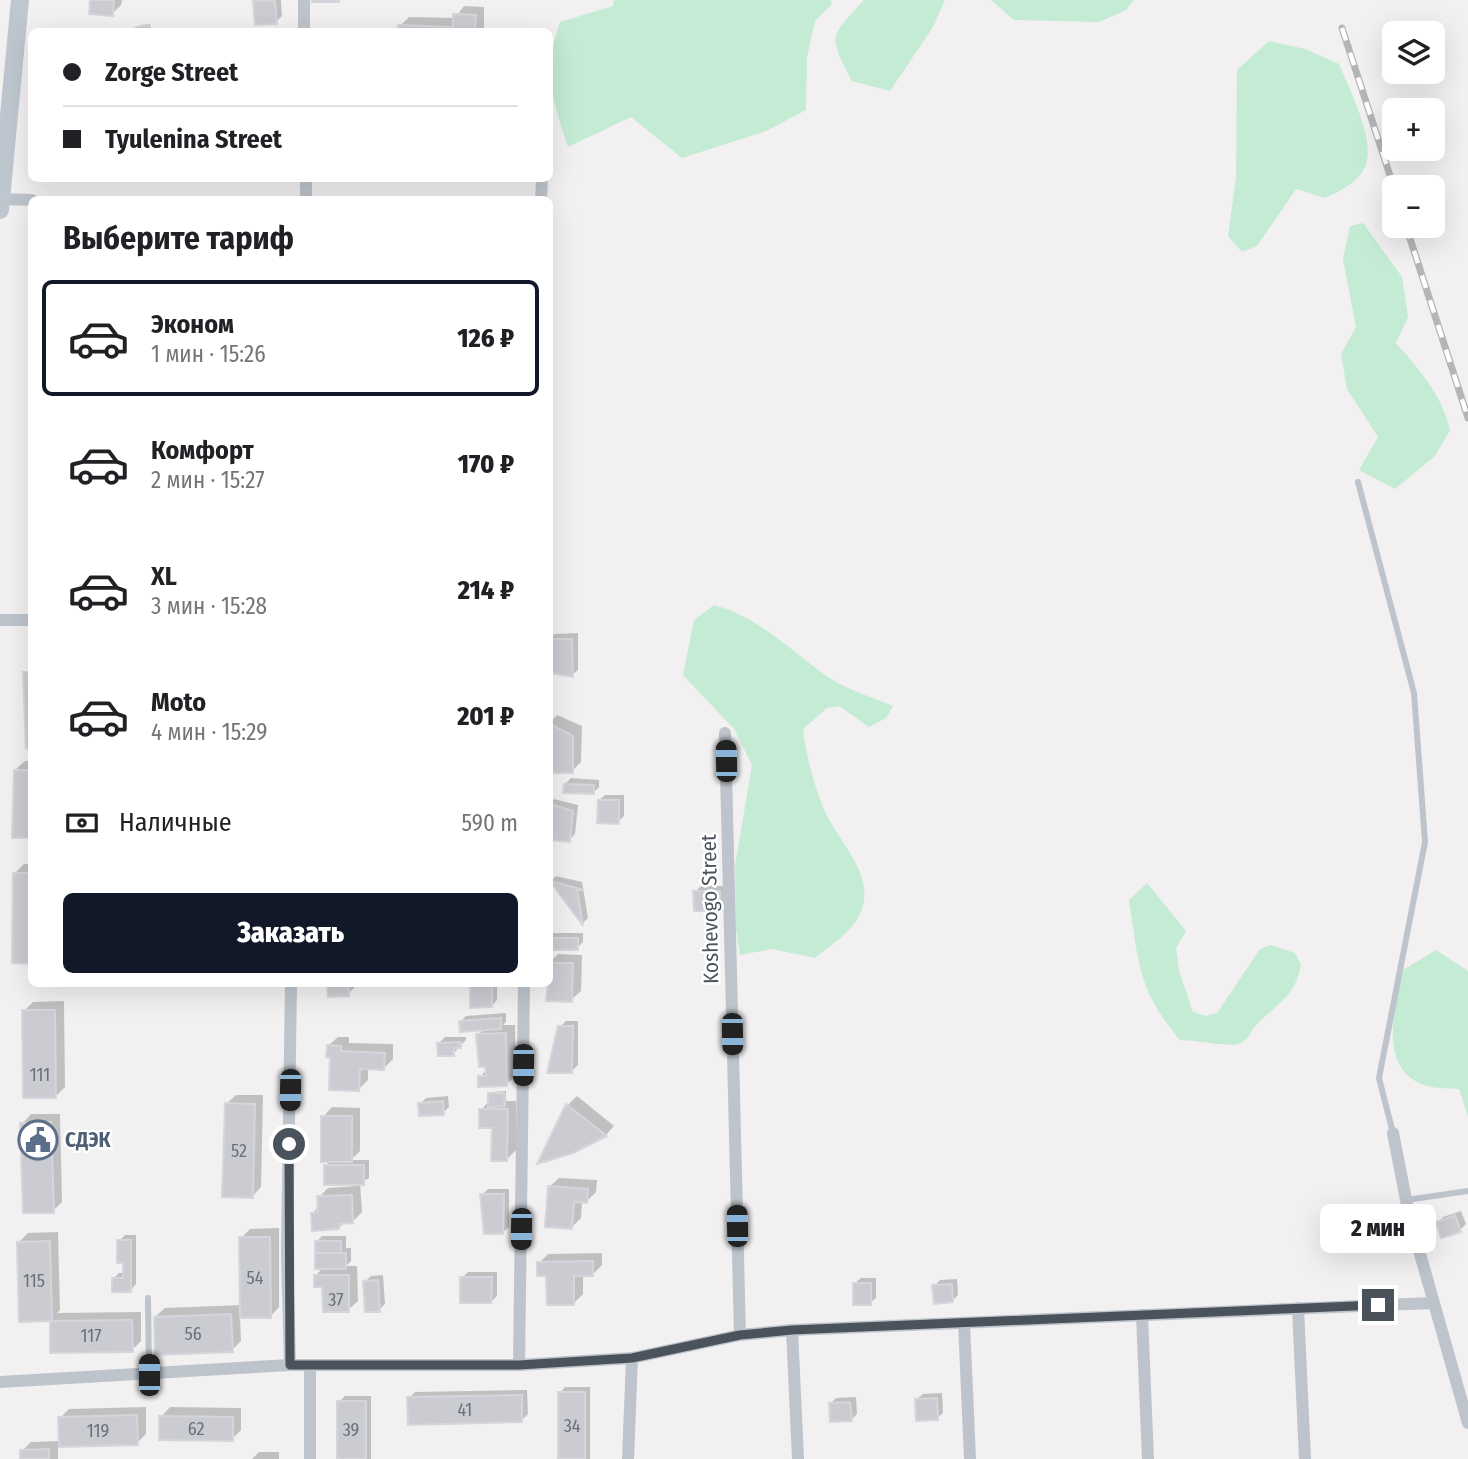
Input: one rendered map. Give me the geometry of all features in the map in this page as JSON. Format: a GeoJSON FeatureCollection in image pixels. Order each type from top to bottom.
{"type":"FeatureCollection","features":[{"type":"Feature","properties":{"kind":"main road"},"geometry":{"type":"LineString","coordinates":[[0,210],[20,0]]}},
{"type":"Feature","properties":{"kind":"street"},"geometry":{"type":"LineString","coordinates":[[304,0],[304,28]]}},
{"type":"Feature","properties":{"kind":"street"},"geometry":{"type":"LineString","coordinates":[[0,199],[28,200]]}},
{"type":"Feature","properties":{"kind":"street"},"geometry":{"type":"LineString","coordinates":[[0,620],[28,620]]}},
{"type":"Feature","properties":{"kind":"street","name":"Koshevogo Street"},"geometry":{"type":"LineString","coordinates":[[725,733],[740,1335]]}},
{"type":"Feature","properties":{"kind":"street"},"geometry":{"type":"LineString","coordinates":[[290,1365],[287,1254],[291,987]]}},
{"type":"Feature","properties":{"kind":"street"},"geometry":{"type":"LineString","coordinates":[[519,1365],[524,987]]}},
{"type":"Feature","properties":{"kind":"street"},"geometry":{"type":"LineString","coordinates":[[1393,1133],[1406,1200],[1432,1303],[1468,1423]]}},
{"type":"Feature","properties":{"kind":"street"},"geometry":{"type":"LineString","coordinates":[[0,1382],[290,1365],[519,1365],[632,1358],[740,1335],[792,1330],[1432,1303]]}},
{"type":"Feature","properties":{"kind":"street"},"geometry":{"type":"LineString","coordinates":[[1298,1308],[1305,1459]]}},
{"type":"Feature","properties":{"kind":"street"},"geometry":{"type":"LineString","coordinates":[[1142,1315],[1148,1459]]}},
{"type":"Feature","properties":{"kind":"street"},"geometry":{"type":"LineString","coordinates":[[964,1322],[970,1459]]}},
{"type":"Feature","properties":{"kind":"street"},"geometry":{"type":"LineString","coordinates":[[792,1330],[798,1459]]}},
{"type":"Feature","properties":{"kind":"street"},"geometry":{"type":"LineString","coordinates":[[628,1459],[632,1358]]}},
{"type":"Feature","properties":{"kind":"street"},"geometry":{"type":"LineString","coordinates":[[310,1365],[310,1459]]}},
{"type":"Feature","properties":{"kind":"lane"},"geometry":{"type":"LineString","coordinates":[[1358,482],[1414,693],[1425,842],[1379,1078],[1393,1133]]}},
{"type":"Feature","properties":{"kind":"lane"},"geometry":{"type":"LineString","coordinates":[[1406,1200],[1468,1191]]}},
{"type":"Feature","properties":{"kind":"lane"},"geometry":{"type":"LineString","coordinates":[[148,1298],[149,1375]]}},
{"type":"Feature","properties":{"kind":"green space"},"geometry":{"type":"Polygon","coordinates":[[[614,0],[831,0],[832,4],[815,21],[807,57],[806,110],[766,131],[682,158],[631,117],[568,147],[553,94],[553,48],[560,22],[613,6],[614,0]]]}},
{"type":"Feature","properties":{"kind":"green space"},"geometry":{"type":"Polygon","coordinates":[[[864,0],[945,0],[933,27],[890,91],[852,81],[836,45],[838,30],[864,0]]]}},
{"type":"Feature","properties":{"kind":"green space"},"geometry":{"type":"Polygon","coordinates":[[[991,0],[1134,0],[1126,10],[1099,22],[1014,20],[991,0]]]}},
{"type":"Feature","properties":{"kind":"green space"},"geometry":{"type":"Polygon","coordinates":[[[1269,41],[1305,49],[1339,64],[1365,131],[1367,158],[1364,169],[1356,179],[1325,198],[1296,189],[1257,246],[1242,252],[1228,236],[1236,177],[1237,70],[1269,41]]]}},
{"type":"Feature","properties":{"kind":"green space"},"geometry":{"type":"Polygon","coordinates":[[[1363,223],[1402,277],[1408,317],[1396,343],[1435,394],[1450,430],[1435,456],[1395,489],[1359,470],[1378,437],[1347,389],[1341,354],[1356,327],[1343,259],[1350,226],[1363,223]]]}},
{"type":"Feature","properties":{"kind":"green space"},"geometry":{"type":"Polygon","coordinates":[[[714,605],[760,626],[835,682],[893,706],[886,718],[869,727],[839,706],[827,708],[803,729],[810,768],[823,807],[861,875],[864,889],[864,903],[854,924],[815,958],[772,949],[740,955],[736,929],[735,866],[752,765],[734,729],[683,675],[694,620],[714,605]]]}},
{"type":"Feature","properties":{"kind":"green space"},"geometry":{"type":"Polygon","coordinates":[[[1147,883],[1186,931],[1176,948],[1179,971],[1193,1012],[1206,1016],[1217,1013],[1260,949],[1270,945],[1295,953],[1301,965],[1290,992],[1239,1044],[1180,1040],[1155,1005],[1138,959],[1129,900],[1147,883]]]}},
{"type":"Feature","properties":{"kind":"green space"},"geometry":{"type":"Polygon","coordinates":[[[1436,950],[1468,971],[1468,1116],[1459,1089],[1435,1088],[1421,1084],[1407,1075],[1394,1048],[1394,1016],[1403,970],[1436,950]]]}},
{"type":"Feature","properties":{"kind":"building"},"geometry":{"type":"Polygon","coordinates":[[[90,0],[114,0],[113,16],[89,14],[90,0]]]}},
{"type":"Feature","properties":{"kind":"building"},"geometry":{"type":"Polygon","coordinates":[[[275,0],[277,24],[255,25],[253,1],[275,0]]]}},
{"type":"Feature","properties":{"kind":"building"},"geometry":{"type":"Polygon","coordinates":[[[339,0],[339,2],[312,2],[339,0]]]}},
{"type":"Feature","properties":{"kind":"building"},"geometry":{"type":"Polygon","coordinates":[[[453,14],[476,15],[475,28],[398,28],[398,25],[453,27],[453,14]]]}},
{"type":"Feature","properties":{"kind":"building"},"geometry":{"type":"Polygon","coordinates":[[[553,639],[572,639],[573,677],[553,674],[553,639]]]}},
{"type":"Feature","properties":{"kind":"building"},"geometry":{"type":"Polygon","coordinates":[[[23,672],[28,672],[26,748],[23,672]]]}},
{"type":"Feature","properties":{"kind":"building"},"geometry":{"type":"Polygon","coordinates":[[[553,726],[573,736],[573,773],[553,773],[553,726]]]}},
{"type":"Feature","properties":{"kind":"building"},"geometry":{"type":"Polygon","coordinates":[[[14,770],[28,770],[28,838],[12,838],[14,770]]]}},
{"type":"Feature","properties":{"kind":"building"},"geometry":{"type":"Polygon","coordinates":[[[564,784],[594,785],[594,794],[563,793],[564,784]]]}},
{"type":"Feature","properties":{"kind":"building"},"geometry":{"type":"Polygon","coordinates":[[[598,800],[619,800],[619,824],[597,823],[598,800]]]}},
{"type":"Feature","properties":{"kind":"building"},"geometry":{"type":"Polygon","coordinates":[[[553,805],[573,811],[570,842],[553,840],[553,805]]]}},
{"type":"Feature","properties":{"kind":"building"},"geometry":{"type":"Polygon","coordinates":[[[13,873],[28,873],[28,964],[12,963],[13,873]]]}},
{"type":"Feature","properties":{"kind":"building"},"geometry":{"type":"Polygon","coordinates":[[[553,882],[584,890],[577,890],[583,926],[553,882]]]}},
{"type":"Feature","properties":{"kind":"building"},"geometry":{"type":"Polygon","coordinates":[[[693,891],[720,891],[720,911],[694,911],[693,891]]]}},
{"type":"Feature","properties":{"kind":"building"},"geometry":{"type":"Polygon","coordinates":[[[553,938],[578,938],[578,950],[553,950],[553,938]]]}},
{"type":"Feature","properties":{"kind":"building"},"geometry":{"type":"Polygon","coordinates":[[[553,963],[573,963],[572,1002],[546,1001],[547,987],[553,987],[553,963]]]}},
{"type":"Feature","properties":{"kind":"building"},"geometry":{"type":"Polygon","coordinates":[[[327,987],[348,987],[349,996],[328,997],[327,987]]]}},
{"type":"Feature","properties":{"kind":"building"},"geometry":{"type":"Polygon","coordinates":[[[470,987],[492,987],[492,1007],[470,1008],[470,987]]]}},
{"type":"Feature","properties":{"kind":"building"},"geometry":{"type":"Polygon","coordinates":[[[22,1010],[55,1010],[56,1098],[23,1098],[22,1010]]]}},
{"type":"Feature","properties":{"kind":"building"},"geometry":{"type":"Polygon","coordinates":[[[501,1018],[501,1029],[460,1032],[459,1021],[501,1018]]]}},
{"type":"Feature","properties":{"kind":"building"},"geometry":{"type":"Polygon","coordinates":[[[558,1026],[573,1026],[572,1073],[547,1073],[558,1026]]]}},
{"type":"Feature","properties":{"kind":"building"},"geometry":{"type":"Polygon","coordinates":[[[506,1033],[507,1086],[478,1087],[478,1076],[486,1076],[485,1067],[479,1067],[476,1034],[506,1033]]]}},
{"type":"Feature","properties":{"kind":"building"},"geometry":{"type":"Polygon","coordinates":[[[461,1042],[461,1048],[454,1048],[454,1056],[438,1056],[437,1043],[461,1042]]]}},
{"type":"Feature","properties":{"kind":"building"},"geometry":{"type":"Polygon","coordinates":[[[327,1045],[341,1046],[341,1051],[385,1053],[384,1070],[360,1069],[359,1091],[329,1090],[330,1058],[326,1057],[327,1045]]]}},
{"type":"Feature","properties":{"kind":"building"},"geometry":{"type":"Polygon","coordinates":[[[488,1093],[504,1093],[505,1106],[488,1107],[488,1093]]]}},
{"type":"Feature","properties":{"kind":"building"},"geometry":{"type":"Polygon","coordinates":[[[443,1101],[444,1115],[419,1116],[418,1103],[443,1101]]]}},
{"type":"Feature","properties":{"kind":"building"},"geometry":{"type":"Polygon","coordinates":[[[225,1103],[255,1104],[253,1198],[222,1197],[225,1103]]]}},
{"type":"Feature","properties":{"kind":"building"},"geometry":{"type":"Polygon","coordinates":[[[566,1104],[607,1136],[573,1153],[537,1164],[566,1104]]]}},
{"type":"Feature","properties":{"kind":"building"},"geometry":{"type":"Polygon","coordinates":[[[479,1109],[508,1109],[507,1161],[491,1161],[492,1128],[479,1128],[479,1109]]]}},
{"type":"Feature","properties":{"kind":"building"},"geometry":{"type":"Polygon","coordinates":[[[321,1116],[352,1116],[352,1162],[321,1162],[321,1116]]]}},
{"type":"Feature","properties":{"kind":"building"},"geometry":{"type":"Polygon","coordinates":[[[51,1122],[54,1213],[23,1213],[20,1123],[51,1122]]]}},
{"type":"Feature","properties":{"kind":"building"},"geometry":{"type":"Polygon","coordinates":[[[324,1165],[364,1165],[364,1185],[324,1185],[324,1165]]]}},
{"type":"Feature","properties":{"kind":"building"},"geometry":{"type":"Polygon","coordinates":[[[548,1186],[588,1189],[587,1203],[574,1202],[572,1229],[545,1227],[548,1186]]]}},
{"type":"Feature","properties":{"kind":"building"},"geometry":{"type":"Polygon","coordinates":[[[480,1194],[504,1194],[503,1234],[484,1234],[480,1194]]]}},
{"type":"Feature","properties":{"kind":"building"},"geometry":{"type":"Polygon","coordinates":[[[352,1195],[353,1223],[339,1224],[339,1229],[312,1231],[311,1213],[318,1212],[317,1196],[352,1195]]]}},
{"type":"Feature","properties":{"kind":"building"},"geometry":{"type":"Polygon","coordinates":[[[1455,1215],[1461,1232],[1441,1238],[1436,1222],[1455,1215]]]}},
{"type":"Feature","properties":{"kind":"building"},"geometry":{"type":"Polygon","coordinates":[[[239,1237],[270,1237],[271,1318],[240,1318],[239,1237]]]}},
{"type":"Feature","properties":{"kind":"building"},"geometry":{"type":"Polygon","coordinates":[[[117,1240],[131,1240],[131,1292],[112,1292],[112,1278],[123,1278],[123,1263],[117,1263],[117,1240]]]}},
{"type":"Feature","properties":{"kind":"building"},"geometry":{"type":"Polygon","coordinates":[[[50,1241],[52,1321],[19,1322],[17,1242],[50,1241]]]}},
{"type":"Feature","properties":{"kind":"building"},"geometry":{"type":"Polygon","coordinates":[[[315,1241],[341,1241],[341,1253],[315,1253],[315,1241]]]}},
{"type":"Feature","properties":{"kind":"building"},"geometry":{"type":"Polygon","coordinates":[[[315,1253],[346,1253],[346,1269],[315,1269],[315,1253]]]}},
{"type":"Feature","properties":{"kind":"building"},"geometry":{"type":"Polygon","coordinates":[[[593,1261],[593,1276],[574,1276],[574,1305],[547,1305],[546,1276],[537,1276],[537,1262],[593,1261]]]}},
{"type":"Feature","properties":{"kind":"building"},"geometry":{"type":"Polygon","coordinates":[[[314,1275],[349,1275],[349,1312],[323,1312],[322,1287],[314,1287],[314,1275]]]}},
{"type":"Feature","properties":{"kind":"building"},"geometry":{"type":"Polygon","coordinates":[[[460,1277],[492,1277],[491,1303],[460,1303],[460,1277]]]}},
{"type":"Feature","properties":{"kind":"building"},"geometry":{"type":"Polygon","coordinates":[[[378,1280],[380,1312],[365,1312],[363,1281],[378,1280]]]}},
{"type":"Feature","properties":{"kind":"building"},"geometry":{"type":"Polygon","coordinates":[[[853,1283],[871,1283],[871,1305],[853,1305],[853,1283]]]}},
{"type":"Feature","properties":{"kind":"building"},"geometry":{"type":"Polygon","coordinates":[[[952,1284],[953,1302],[934,1304],[932,1285],[952,1284]]]}},
{"type":"Feature","properties":{"kind":"building"},"geometry":{"type":"Polygon","coordinates":[[[231,1314],[233,1352],[155,1355],[154,1317],[231,1314]]]}},
{"type":"Feature","properties":{"kind":"building"},"geometry":{"type":"Polygon","coordinates":[[[132,1320],[133,1352],[50,1353],[50,1321],[132,1320]]]}},
{"type":"Feature","properties":{"kind":"building"},"geometry":{"type":"Polygon","coordinates":[[[558,1392],[585,1392],[585,1459],[558,1459],[558,1392]]]}},
{"type":"Feature","properties":{"kind":"building"},"geometry":{"type":"Polygon","coordinates":[[[522,1395],[522,1422],[408,1425],[407,1397],[522,1395]]]}},
{"type":"Feature","properties":{"kind":"building"},"geometry":{"type":"Polygon","coordinates":[[[937,1398],[938,1420],[916,1421],[915,1399],[937,1398]]]}},
{"type":"Feature","properties":{"kind":"building"},"geometry":{"type":"Polygon","coordinates":[[[337,1401],[366,1401],[366,1459],[337,1459],[337,1401]]]}},
{"type":"Feature","properties":{"kind":"building"},"geometry":{"type":"Polygon","coordinates":[[[850,1402],[852,1421],[830,1422],[829,1403],[850,1402]]]}},
{"type":"Feature","properties":{"kind":"building"},"geometry":{"type":"Polygon","coordinates":[[[137,1415],[138,1445],[59,1447],[58,1417],[137,1415]]]}},
{"type":"Feature","properties":{"kind":"building"},"geometry":{"type":"Polygon","coordinates":[[[159,1416],[233,1417],[233,1441],[159,1440],[159,1416]]]}},
{"type":"Feature","properties":{"kind":"building"},"geometry":{"type":"Polygon","coordinates":[[[49,1449],[49,1459],[20,1459],[20,1450],[49,1449]]]}},
{"type":"Feature","properties":{"kind":"railway"},"geometry":{"type":"LineString","coordinates":[[1342,28],[1390,175]]}},
{"type":"Feature","properties":{"kind":"railway"},"geometry":{"type":"LineString","coordinates":[[1410,238],[1468,418]]}},
{"type":"Feature","properties":{"kind":"place","name":"СДЭК"},"geometry":{"type":"Point","coordinates":[38,1140]}},
{"type":"Feature","properties":{"kind":"route"},"geometry":{"type":"LineString","coordinates":[[289,1144],[287,1254],[290,1365],[519,1365],[632,1358],[740,1335],[792,1330],[1378,1305]]}}]}
